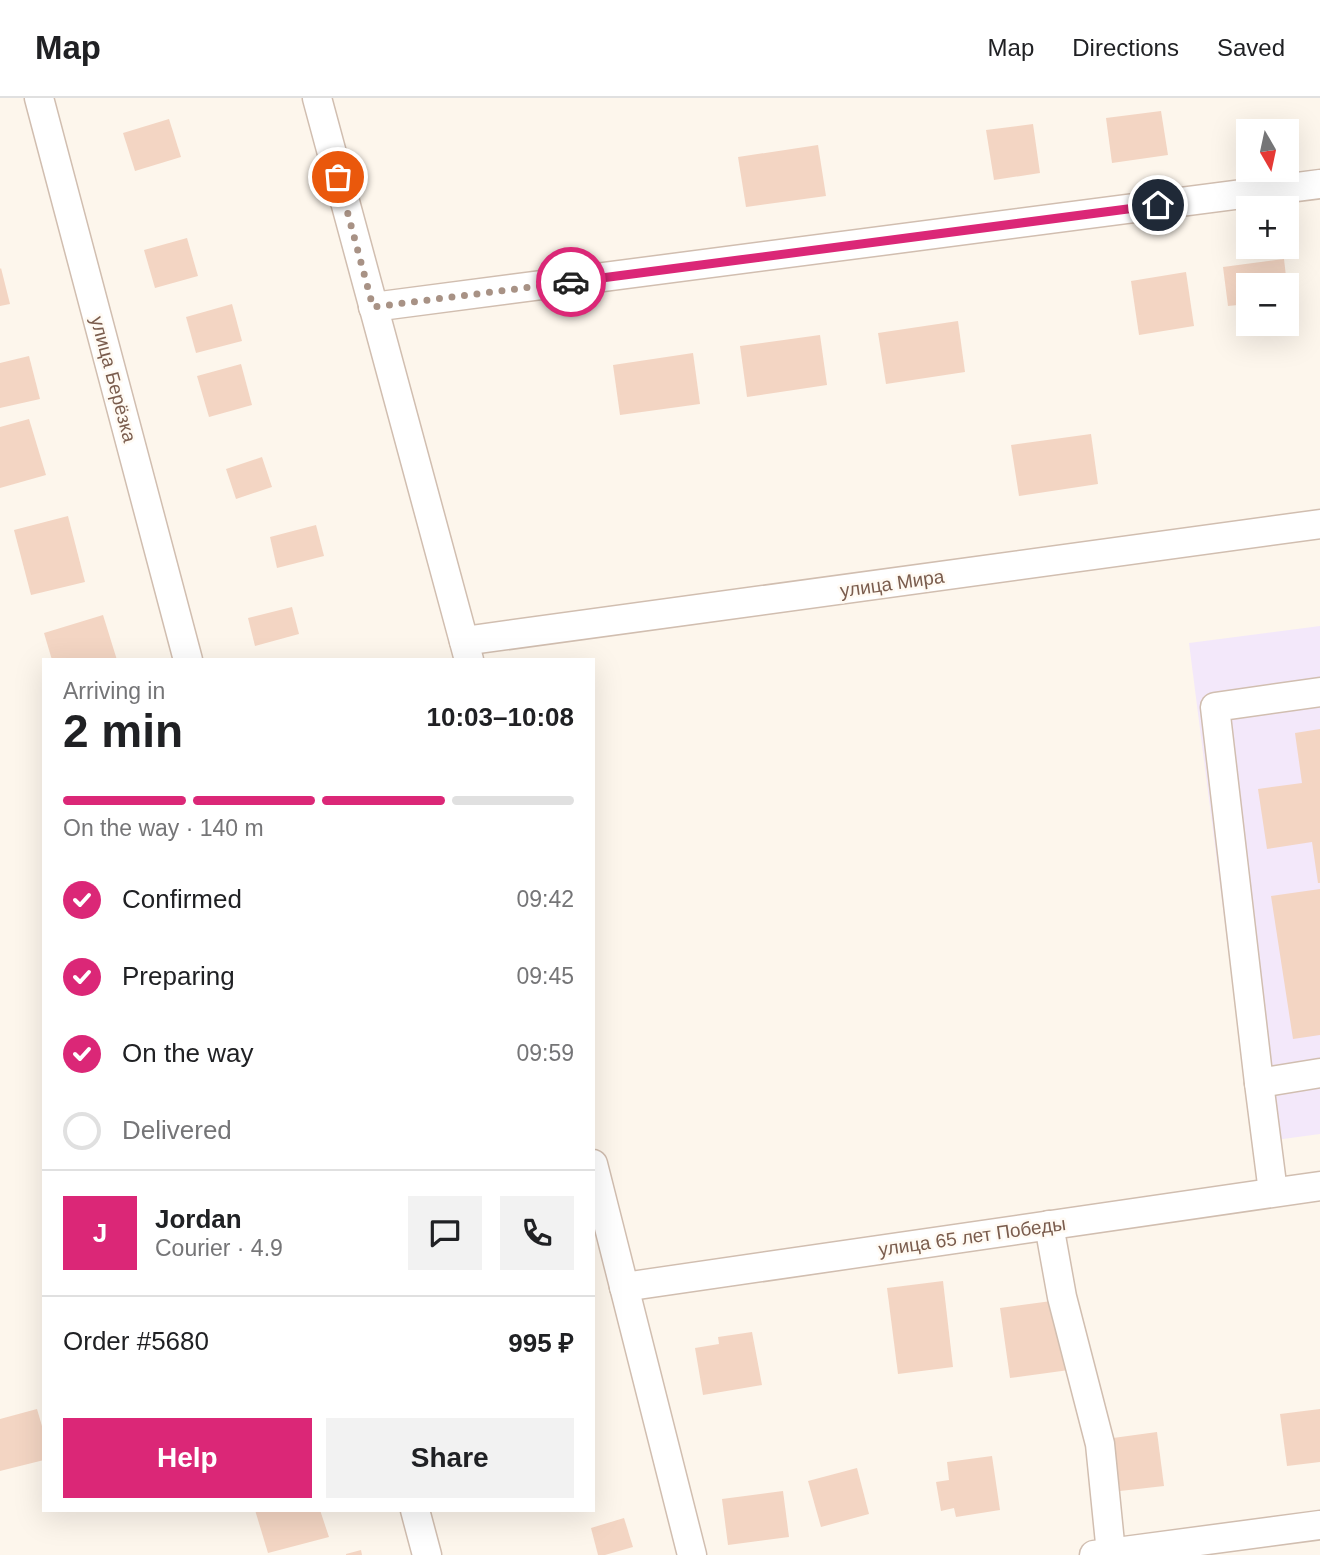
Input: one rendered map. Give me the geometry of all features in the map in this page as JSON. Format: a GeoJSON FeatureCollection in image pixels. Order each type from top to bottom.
{"type":"FeatureCollection","features":[{"type":"Feature","properties":{"kind":"street","name":"улица Берёзка"},"geometry":{"type":"LineString","coordinates":[[39,98],[187,658]]}},
{"type":"Feature","properties":{"kind":"street"},"geometry":{"type":"LineString","coordinates":[[317,98],[467,651]]}},
{"type":"Feature","properties":{"kind":"street"},"geometry":{"type":"LineString","coordinates":[[373,307],[1320,184]]}},
{"type":"Feature","properties":{"kind":"street","name":"улица Мира"},"geometry":{"type":"LineString","coordinates":[[467,651],[1320,524]]}},
{"type":"Feature","properties":{"kind":"street"},"geometry":{"type":"LineString","coordinates":[[1273,1192],[1215,707],[1320,692]]}},
{"type":"Feature","properties":{"kind":"street"},"geometry":{"type":"LineString","coordinates":[[1259,1083],[1320,1073]]}},
{"type":"Feature","properties":{"kind":"street"},"geometry":{"type":"LineString","coordinates":[[595,1172],[692,1555]]}},
{"type":"Feature","properties":{"kind":"street","name":"улица 65 лет Победы"},"geometry":{"type":"LineString","coordinates":[[624,1287],[1320,1186]]}},
{"type":"Feature","properties":{"kind":"street"},"geometry":{"type":"LineString","coordinates":[[1049,1225],[1062,1297],[1100,1444],[1102,1554],[1320,1525]]}},
{"type":"Feature","properties":{"kind":"street"},"geometry":{"type":"LineString","coordinates":[[415,1512],[426,1555]]}},
{"type":"Feature","properties":{"kind":"shaded area"},"geometry":{"type":"Polygon","coordinates":[[[1320,626],[1320,1134],[1253,1143],[1189,643],[1320,626]]]}},
{"type":"Feature","properties":{"kind":"building"},"geometry":{"type":"Polygon","coordinates":[[[1161,111],[1168,155],[1112,163],[1106,118],[1161,111]]]}},
{"type":"Feature","properties":{"kind":"building"},"geometry":{"type":"Polygon","coordinates":[[[169,119],[181,157],[135,171],[123,133],[169,119]]]}},
{"type":"Feature","properties":{"kind":"building"},"geometry":{"type":"Polygon","coordinates":[[[1033,124],[1040,173],[994,180],[986,130],[1033,124]]]}},
{"type":"Feature","properties":{"kind":"building"},"geometry":{"type":"Polygon","coordinates":[[[818,145],[826,196],[746,207],[738,157],[818,145]]]}},
{"type":"Feature","properties":{"kind":"building"},"geometry":{"type":"Polygon","coordinates":[[[187,238],[198,276],[155,288],[144,250],[187,238]]]}},
{"type":"Feature","properties":{"kind":"building"},"geometry":{"type":"Polygon","coordinates":[[[1284,259],[1286,273],[1236,273],[1236,305],[1228,306],[1223,267],[1284,259]]]}},
{"type":"Feature","properties":{"kind":"building"},"geometry":{"type":"Polygon","coordinates":[[[0,269],[10,304],[0,306],[0,269]]]}},
{"type":"Feature","properties":{"kind":"building"},"geometry":{"type":"Polygon","coordinates":[[[1186,272],[1194,326],[1139,335],[1131,281],[1186,272]]]}},
{"type":"Feature","properties":{"kind":"building"},"geometry":{"type":"Polygon","coordinates":[[[232,304],[242,341],[196,353],[186,317],[232,304]]]}},
{"type":"Feature","properties":{"kind":"building"},"geometry":{"type":"Polygon","coordinates":[[[958,321],[965,372],[886,384],[878,333],[958,321]]]}},
{"type":"Feature","properties":{"kind":"building"},"geometry":{"type":"Polygon","coordinates":[[[820,335],[827,385],[747,397],[740,346],[820,335]]]}},
{"type":"Feature","properties":{"kind":"building"},"geometry":{"type":"Polygon","coordinates":[[[693,353],[700,404],[620,415],[613,365],[693,353]]]}},
{"type":"Feature","properties":{"kind":"building"},"geometry":{"type":"Polygon","coordinates":[[[29,356],[40,399],[0,408],[0,363],[29,356]]]}},
{"type":"Feature","properties":{"kind":"building"},"geometry":{"type":"Polygon","coordinates":[[[241,364],[252,405],[209,417],[197,376],[241,364]]]}},
{"type":"Feature","properties":{"kind":"building"},"geometry":{"type":"Polygon","coordinates":[[[29,419],[46,475],[0,488],[0,427],[29,419]]]}},
{"type":"Feature","properties":{"kind":"building"},"geometry":{"type":"Polygon","coordinates":[[[1091,434],[1098,484],[1019,496],[1011,445],[1091,434]]]}},
{"type":"Feature","properties":{"kind":"building"},"geometry":{"type":"Polygon","coordinates":[[[262,457],[272,487],[236,499],[226,469],[262,457]]]}},
{"type":"Feature","properties":{"kind":"building"},"geometry":{"type":"Polygon","coordinates":[[[68,516],[85,582],[31,595],[14,530],[68,516]]]}},
{"type":"Feature","properties":{"kind":"building"},"geometry":{"type":"Polygon","coordinates":[[[316,525],[324,556],[277,568],[270,537],[316,525]]]}},
{"type":"Feature","properties":{"kind":"building"},"geometry":{"type":"Polygon","coordinates":[[[292,607],[299,634],[255,646],[248,618],[292,607]]]}},
{"type":"Feature","properties":{"kind":"building"},"geometry":{"type":"Polygon","coordinates":[[[103,615],[116,658],[51,658],[44,633],[103,615]]]}},
{"type":"Feature","properties":{"kind":"building"},"geometry":{"type":"Polygon","coordinates":[[[1320,729],[1318,883],[1312,842],[1267,849],[1258,789],[1302,783],[1295,733],[1320,729]]]}},
{"type":"Feature","properties":{"kind":"building"},"geometry":{"type":"Polygon","coordinates":[[[1320,889],[1320,1035],[1293,1039],[1271,896],[1320,889]]]}},
{"type":"Feature","properties":{"kind":"building"},"geometry":{"type":"Polygon","coordinates":[[[943,1281],[953,1367],[898,1374],[887,1288],[943,1281]]]}},
{"type":"Feature","properties":{"kind":"building"},"geometry":{"type":"Polygon","coordinates":[[[1059,1300],[1069,1370],[1010,1378],[1000,1308],[1059,1300]]]}},
{"type":"Feature","properties":{"kind":"building"},"geometry":{"type":"Polygon","coordinates":[[[752,1332],[762,1385],[703,1395],[695,1348],[719,1344],[718,1337],[752,1332]]]}},
{"type":"Feature","properties":{"kind":"building"},"geometry":{"type":"Polygon","coordinates":[[[37,1409],[42,1426],[42,1460],[0,1471],[0,1419],[37,1409]]]}},
{"type":"Feature","properties":{"kind":"building"},"geometry":{"type":"Polygon","coordinates":[[[1320,1409],[1320,1462],[1287,1466],[1280,1414],[1320,1409]]]}},
{"type":"Feature","properties":{"kind":"building"},"geometry":{"type":"Polygon","coordinates":[[[1157,1432],[1164,1486],[1120,1491],[1113,1438],[1157,1432]]]}},
{"type":"Feature","properties":{"kind":"building"},"geometry":{"type":"Polygon","coordinates":[[[992,1456],[1000,1510],[956,1517],[954,1508],[941,1511],[936,1482],[949,1480],[947,1462],[992,1456]]]}},
{"type":"Feature","properties":{"kind":"building"},"geometry":{"type":"Polygon","coordinates":[[[857,1468],[869,1514],[821,1527],[808,1481],[857,1468]]]}},
{"type":"Feature","properties":{"kind":"building"},"geometry":{"type":"Polygon","coordinates":[[[783,1491],[789,1537],[728,1545],[722,1499],[783,1491]]]}},
{"type":"Feature","properties":{"kind":"building"},"geometry":{"type":"Polygon","coordinates":[[[256,1512],[321,1512],[329,1537],[268,1553],[256,1512]]]}},
{"type":"Feature","properties":{"kind":"building"},"geometry":{"type":"Polygon","coordinates":[[[624,1518],[633,1547],[598,1555],[591,1528],[624,1518]]]}},
{"type":"Feature","properties":{"kind":"building"},"geometry":{"type":"Polygon","coordinates":[[[361,1550],[362,1555],[346,1555],[346,1554],[361,1550]]]}},
{"type":"Feature","properties":{"kind":"way so far"},"geometry":{"type":"LineString","coordinates":[[338,177],[373,307],[571,282]]}},
{"type":"Feature","properties":{"kind":"route"},"geometry":{"type":"LineString","coordinates":[[571,282],[1158,205]]}}]}
